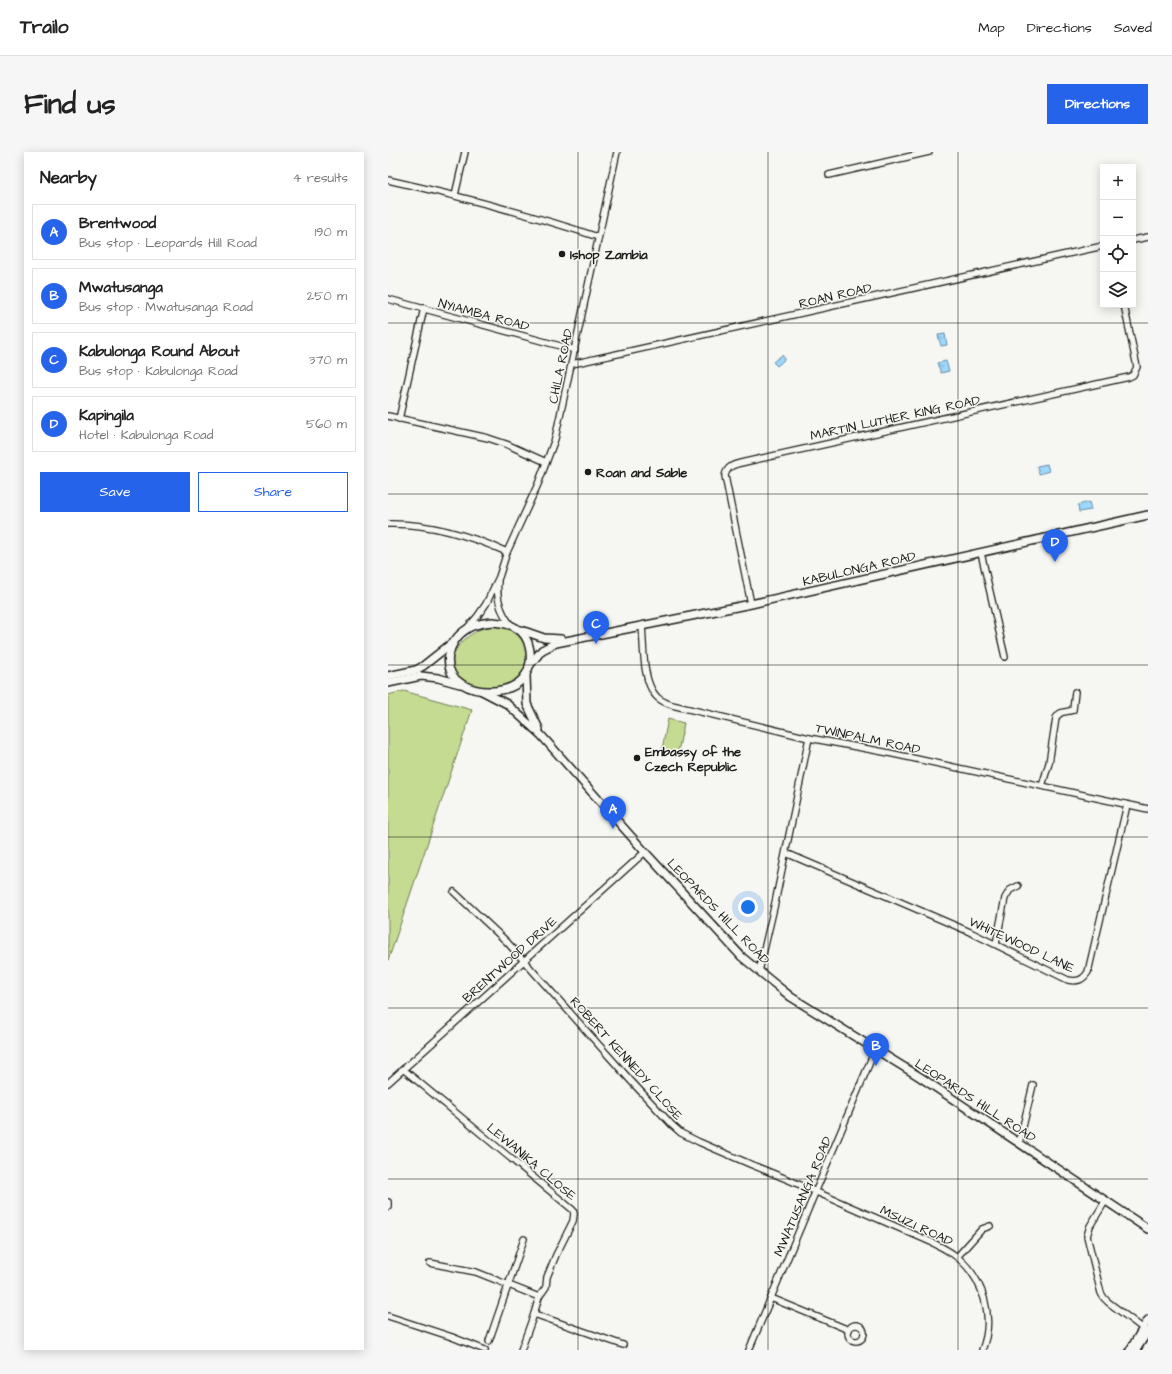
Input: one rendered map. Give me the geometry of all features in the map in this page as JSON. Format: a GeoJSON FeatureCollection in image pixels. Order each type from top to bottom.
{"type":"FeatureCollection","features":[{"type":"Feature","properties":{"kind":"main road","name":"KABULONGA ROAD"},"geometry":{"type":"LineString","coordinates":[[529,666],[537,654],[545,647],[556,643],[751,604],[1148,515]]}},
{"type":"Feature","properties":{"kind":"main road"},"geometry":{"type":"LineString","coordinates":[[388,676],[416,670],[453,642],[467,629],[482,623],[493,622],[510,624],[517,628],[525,636],[528,642],[530,657],[526,675],[517,684],[509,688],[495,691],[482,691],[438,678],[421,676],[388,683]]}},
{"type":"Feature","properties":{"kind":"main road","name":"KABULONGA ROAD"},"geometry":{"type":"LineString","coordinates":[[517,628],[548,639],[574,639]]}},
{"type":"Feature","properties":{"kind":"main road"},"geometry":{"type":"LineString","coordinates":[[453,642],[448,658],[450,670],[452,675],[463,685]]}},
{"type":"Feature","properties":{"kind":"main road","name":"LEOPARDS HILL ROAD"},"geometry":{"type":"LineString","coordinates":[[526,675],[527,704],[542,735]]}},
{"type":"Feature","properties":{"kind":"main road","name":"LEOPARDS HILL ROAD"},"geometry":{"type":"LineString","coordinates":[[482,691],[507,704],[542,735],[645,852],[742,957],[759,971],[792,997],[920,1077],[1148,1229]]}},
{"type":"Feature","properties":{"kind":"main road"},"geometry":{"type":"LineString","coordinates":[[1136,1350],[1146,1330],[1148,1320]]}},
{"type":"Feature","properties":{"kind":"main road"},"geometry":{"type":"LineString","coordinates":[[1130,1350],[1146,1330]]}},
{"type":"Feature","properties":{"kind":"street"},"geometry":{"type":"LineString","coordinates":[[455,195],[465,152]]}},
{"type":"Feature","properties":{"kind":"street","name":"CHILA ROAD"},"geometry":{"type":"LineString","coordinates":[[467,629],[486,604],[499,577],[507,552],[527,508],[555,439],[617,152]]}},
{"type":"Feature","properties":{"kind":"street"},"geometry":{"type":"LineString","coordinates":[[829,175],[929,152]]}},
{"type":"Feature","properties":{"kind":"street"},"geometry":{"type":"LineString","coordinates":[[388,180],[455,195],[560,224],[598,237]]}},
{"type":"Feature","properties":{"kind":"street"},"geometry":{"type":"LineString","coordinates":[[1136,239],[1148,236]]}},
{"type":"Feature","properties":{"kind":"street","name":"ROAN ROAD"},"geometry":{"type":"LineString","coordinates":[[572,364],[1100,247]]}},
{"type":"Feature","properties":{"kind":"street","name":"NYIAMBA ROAD"},"geometry":{"type":"LineString","coordinates":[[388,299],[575,350]]}},
{"type":"Feature","properties":{"kind":"street"},"geometry":{"type":"LineString","coordinates":[[399,419],[424,308]]}},
{"type":"Feature","properties":{"kind":"street","name":"MARTIN LUTHER KING ROAD"},"geometry":{"type":"LineString","coordinates":[[751,604],[725,476],[729,467],[745,462],[1130,377],[1133,375],[1137,367],[1125,308]]}},
{"type":"Feature","properties":{"kind":"street"},"geometry":{"type":"LineString","coordinates":[[388,416],[488,438],[506,444],[546,462]]}},
{"type":"Feature","properties":{"kind":"street"},"geometry":{"type":"LineString","coordinates":[[388,524],[415,525],[450,531],[507,552]]}},
{"type":"Feature","properties":{"kind":"street"},"geometry":{"type":"LineString","coordinates":[[981,553],[1006,657]]}},
{"type":"Feature","properties":{"kind":"street","name":"CHILA ROAD"},"geometry":{"type":"LineString","coordinates":[[499,577],[497,595],[498,603],[504,616],[510,624]]}},
{"type":"Feature","properties":{"kind":"street","name":"TWINPALM ROAD"},"geometry":{"type":"LineString","coordinates":[[642,626],[647,677],[656,696],[661,701],[672,705],[809,738],[1148,809]]}},
{"type":"Feature","properties":{"kind":"street"},"geometry":{"type":"LineString","coordinates":[[1042,786],[1049,763],[1056,718],[1062,712],[1073,710],[1075,692]]}},
{"type":"Feature","properties":{"kind":"street"},"geometry":{"type":"LineString","coordinates":[[759,971],[786,853],[809,738]]}},
{"type":"Feature","properties":{"kind":"street","name":"WHITEWOOD LANE"},"geometry":{"type":"LineString","coordinates":[[786,853],[996,944],[1068,980],[1081,980],[1086,977],[1091,964],[1127,805]]}},
{"type":"Feature","properties":{"kind":"street","name":"BRENTWOOD DRIVE"},"geometry":{"type":"LineString","coordinates":[[388,1083],[645,852]]}},
{"type":"Feature","properties":{"kind":"street"},"geometry":{"type":"LineString","coordinates":[[996,944],[1005,898],[1010,890],[1018,886]]}},
{"type":"Feature","properties":{"kind":"street","name":"ROBERT KENNEDY CLOSE"},"geometry":{"type":"LineString","coordinates":[[454,892],[524,960],[631,1081],[681,1133],[816,1192]]}},
{"type":"Feature","properties":{"kind":"street","name":"MWATUSANGA ROAD"},"geometry":{"type":"LineString","coordinates":[[749,1350],[875,1050]]}},
{"type":"Feature","properties":{"kind":"street","name":"LEWANIKA CLOSE"},"geometry":{"type":"LineString","coordinates":[[403,1069],[573,1210],[573,1221],[547,1277],[546,1288],[539,1297]]}},
{"type":"Feature","properties":{"kind":"street"},"geometry":{"type":"LineString","coordinates":[[1019,1143],[1033,1084]]}},
{"type":"Feature","properties":{"kind":"street","name":"MSUZI ROAD"},"geometry":{"type":"LineString","coordinates":[[816,1192],[940,1246],[957,1257],[970,1269],[980,1286],[986,1305],[987,1330],[982,1350]]}},
{"type":"Feature","properties":{"kind":"street"},"geometry":{"type":"LineString","coordinates":[[1106,1200],[1090,1226],[1087,1236],[1100,1288],[1104,1298],[1108,1302],[1146,1330]]}},
{"type":"Feature","properties":{"kind":"street"},"geometry":{"type":"LineString","coordinates":[[388,1202],[388,1208]]}},
{"type":"Feature","properties":{"kind":"street"},"geometry":{"type":"LineString","coordinates":[[957,1257],[982,1229],[990,1226]]}},
{"type":"Feature","properties":{"kind":"street"},"geometry":{"type":"LineString","coordinates":[[488,1341],[524,1238]]}},
{"type":"Feature","properties":{"kind":"street"},"geometry":{"type":"LineString","coordinates":[[430,1263],[476,1272],[539,1297],[521,1350]]}},
{"type":"Feature","properties":{"kind":"street"},"geometry":{"type":"LineString","coordinates":[[771,1298],[849,1330]]}},
{"type":"Feature","properties":{"kind":"street"},"geometry":{"type":"LineString","coordinates":[[534,1314],[623,1345]]}},
{"type":"Feature","properties":{"kind":"street"},"geometry":{"type":"LineString","coordinates":[[388,1316],[452,1337],[485,1350]]}},
{"type":"Feature","properties":{"kind":"green space"},"geometry":{"type":"Polygon","coordinates":[[[501,625],[512,629],[520,636],[525,644],[527,653],[523,671],[516,679],[500,687],[476,686],[460,679],[454,672],[451,665],[452,658],[461,643],[477,631],[491,626],[501,625]]]}},
{"type":"Feature","properties":{"kind":"green space"},"geometry":{"type":"Polygon","coordinates":[[[404,691],[472,710],[388,961],[388,695],[404,691]]]}},
{"type":"Feature","properties":{"kind":"green space"},"geometry":{"type":"Polygon","coordinates":[[[668,719],[684,723],[678,752],[662,749],[668,719]]]}},
{"type":"Feature","properties":{"kind":"water"},"geometry":{"type":"Polygon","coordinates":[[[945,334],[947,345],[941,346],[938,335],[945,334]]]}},
{"type":"Feature","properties":{"kind":"water"},"geometry":{"type":"Polygon","coordinates":[[[782,355],[785,359],[777,366],[773,362],[782,355]]]}},
{"type":"Feature","properties":{"kind":"water"},"geometry":{"type":"Polygon","coordinates":[[[946,361],[949,371],[941,373],[937,363],[946,361]]]}},
{"type":"Feature","properties":{"kind":"water"},"geometry":{"type":"Polygon","coordinates":[[[1047,464],[1049,471],[1039,474],[1037,466],[1047,464]]]}},
{"type":"Feature","properties":{"kind":"water"},"geometry":{"type":"Polygon","coordinates":[[[1089,502],[1091,510],[1079,512],[1078,505],[1089,502]]]}},
{"type":"Feature","properties":{"kind":"place","name":"Ishop Zambia"},"geometry":{"type":"Point","coordinates":[562,254]}},
{"type":"Feature","properties":{"kind":"place","name":"Roan and Sable"},"geometry":{"type":"Point","coordinates":[588,472]}},
{"type":"Feature","properties":{"kind":"place","name":"Kapingila"},"geometry":{"type":"Point","coordinates":[1055,562]}},
{"type":"Feature","properties":{"kind":"place","name":"Kabulonga Round About"},"geometry":{"type":"Point","coordinates":[596,644]}},
{"type":"Feature","properties":{"kind":"place","name":"Embassy of the Czech Republic"},"geometry":{"type":"Point","coordinates":[637,758]}},
{"type":"Feature","properties":{"kind":"place","name":"Brentwood"},"geometry":{"type":"Point","coordinates":[613,829]}},
{"type":"Feature","properties":{"kind":"place","name":"Mwatusanga"},"geometry":{"type":"Point","coordinates":[876,1066]}}]}
